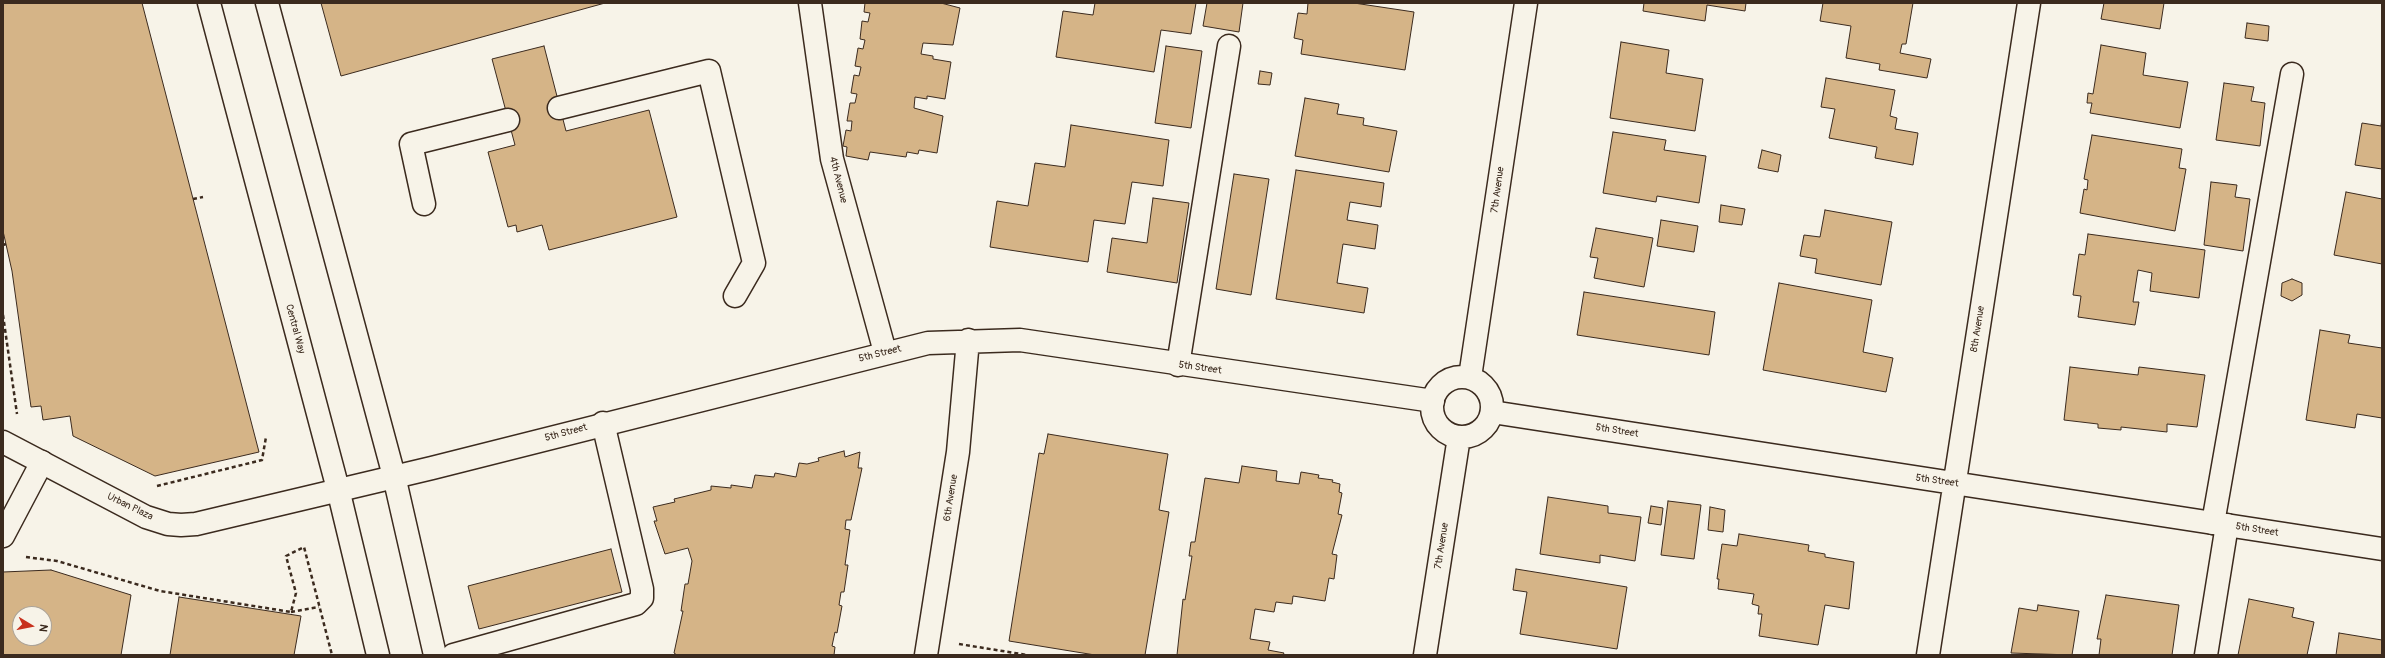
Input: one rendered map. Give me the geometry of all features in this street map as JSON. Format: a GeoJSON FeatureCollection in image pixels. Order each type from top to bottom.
{"type":"FeatureCollection","features":[{"type":"Feature","properties":{"kind":"street","name":"Central Way"},"geometry":{"type":"LineString","coordinates":[[209,3],[338,490],[378,655]]}},
{"type":"Feature","properties":{"kind":"street"},"geometry":{"type":"LineString","coordinates":[[267,3],[394,476],[436,655]]}},
{"type":"Feature","properties":{"kind":"street","name":"4th Avenue"},"geometry":{"type":"LineString","coordinates":[[810,3],[832,159],[885,352]]}},
{"type":"Feature","properties":{"kind":"street","name":"7th Avenue"},"geometry":{"type":"LineString","coordinates":[[1470,378],[1526,3]]}},
{"type":"Feature","properties":{"kind":"street","name":"8th Avenue"},"geometry":{"type":"LineString","coordinates":[[1928,655],[2029,3]]}},
{"type":"Feature","properties":{"kind":"street"},"geometry":{"type":"LineString","coordinates":[[1178,365],[1229,46]]}},
{"type":"Feature","properties":{"kind":"street"},"geometry":{"type":"LineString","coordinates":[[559,108],[709,71],[754,263],[735,296]]}},
{"type":"Feature","properties":{"kind":"street"},"geometry":{"type":"LineString","coordinates":[[2206,655],[2220,524],[2292,74]]}},
{"type":"Feature","properties":{"kind":"street"},"geometry":{"type":"LineString","coordinates":[[424,204],[410,144],[508,120]]}},
{"type":"Feature","properties":{"kind":"street","name":"5th Street"},"geometry":{"type":"LineString","coordinates":[[338,490],[603,423],[686,405],[885,352],[928,343],[968,340],[1020,340],[1178,365],[1433,402]]}},
{"type":"Feature","properties":{"kind":"street","name":"6th Avenue"},"geometry":{"type":"LineString","coordinates":[[926,655],[958,452],[968,340]]}},
{"type":"Feature","properties":{"kind":"street"},"geometry":{"type":"LineString","coordinates":[[1470,378],[1478,381],[1486,388],[1491,397],[1492,412],[1486,426],[1478,433],[1469,437],[1459,437],[1449,434],[1441,429],[1432,411],[1433,402],[1436,392],[1450,379],[1470,378]]}},
{"type":"Feature","properties":{"kind":"street","name":"5th Street"},"geometry":{"type":"LineString","coordinates":[[1492,412],[2382,549]]}},
{"type":"Feature","properties":{"kind":"street"},"geometry":{"type":"LineString","coordinates":[[453,655],[636,604],[642,598],[642,589],[603,423]]}},
{"type":"Feature","properties":{"kind":"street","name":"7th Avenue"},"geometry":{"type":"LineString","coordinates":[[1425,655],[1459,437]]}},
{"type":"Feature","properties":{"kind":"street","name":"Urban Plaza"},"geometry":{"type":"LineString","coordinates":[[3,442],[146,517],[168,524],[196,524],[338,490]]}},
{"type":"Feature","properties":{"kind":"street"},"geometry":{"type":"LineString","coordinates":[[3,536],[42,462]]}},
{"type":"Feature","properties":{"kind":"path"},"geometry":{"type":"LineString","coordinates":[[193,199],[203,198]]}},
{"type":"Feature","properties":{"kind":"path"},"geometry":{"type":"LineString","coordinates":[[3,315],[18,416]]}},
{"type":"Feature","properties":{"kind":"path"},"geometry":{"type":"LineString","coordinates":[[149,483],[156,486],[262,460],[266,437]]}},
{"type":"Feature","properties":{"kind":"path"},"geometry":{"type":"LineString","coordinates":[[291,612],[296,593],[286,556],[304,547],[332,655]]}},
{"type":"Feature","properties":{"kind":"path"},"geometry":{"type":"LineString","coordinates":[[18,556],[57,561],[160,591],[291,612],[319,607]]}},
{"type":"Feature","properties":{"kind":"path"},"geometry":{"type":"LineString","coordinates":[[954,644],[1028,655]]}},
{"type":"Feature","properties":{"kind":"building"},"geometry":{"type":"Polygon","coordinates":[[[3,3],[142,3],[259,452],[155,476],[73,436],[70,416],[43,420],[41,406],[31,407],[12,271],[3,231],[3,3]]]}},
{"type":"Feature","properties":{"kind":"building"},"geometry":{"type":"Polygon","coordinates":[[[321,3],[605,3],[341,76],[321,3]]]}},
{"type":"Feature","properties":{"kind":"building"},"geometry":{"type":"Polygon","coordinates":[[[865,3],[941,3],[960,8],[953,45],[923,43],[921,54],[933,56],[933,59],[951,62],[945,99],[927,96],[927,99],[915,97],[914,108],[943,116],[937,153],[919,150],[918,154],[907,152],[906,157],[870,152],[868,160],[846,156],[847,147],[843,146],[846,130],[851,131],[852,121],[847,121],[850,103],[855,103],[857,94],[851,93],[854,75],[859,76],[861,67],[855,66],[858,48],[863,49],[865,40],[860,39],[862,21],[868,22],[870,13],[864,12],[865,3]]]}},
{"type":"Feature","properties":{"kind":"building"},"geometry":{"type":"Polygon","coordinates":[[[1095,3],[1196,3],[1191,34],[1161,30],[1154,72],[1056,57],[1063,11],[1093,15],[1095,3]]]}},
{"type":"Feature","properties":{"kind":"building"},"geometry":{"type":"Polygon","coordinates":[[[1207,3],[1243,3],[1239,32],[1203,26],[1207,3]]]}},
{"type":"Feature","properties":{"kind":"building"},"geometry":{"type":"Polygon","coordinates":[[[1308,3],[1354,3],[1414,12],[1405,70],[1301,54],[1303,40],[1294,38],[1298,13],[1307,14],[1308,3]]]}},
{"type":"Feature","properties":{"kind":"building"},"geometry":{"type":"Polygon","coordinates":[[[1644,3],[1746,3],[1745,11],[1707,5],[1705,21],[1643,11],[1644,3]]]}},
{"type":"Feature","properties":{"kind":"building"},"geometry":{"type":"Polygon","coordinates":[[[1823,3],[1913,3],[1906,44],[1902,44],[1900,53],[1931,59],[1927,78],[1879,70],[1880,64],[1846,58],[1851,26],[1820,21],[1823,3]]]}},
{"type":"Feature","properties":{"kind":"building"},"geometry":{"type":"Polygon","coordinates":[[[2104,3],[2164,3],[2160,29],[2101,19],[2104,3]]]}},
{"type":"Feature","properties":{"kind":"building"},"geometry":{"type":"Polygon","coordinates":[[[2247,23],[2269,26],[2268,41],[2245,38],[2247,23]]]}},
{"type":"Feature","properties":{"kind":"building"},"geometry":{"type":"Polygon","coordinates":[[[1621,42],[1669,50],[1666,73],[1703,79],[1695,131],[1610,118],[1621,42]]]}},
{"type":"Feature","properties":{"kind":"building"},"geometry":{"type":"Polygon","coordinates":[[[2101,45],[2146,53],[2143,75],[2188,82],[2180,128],[2090,113],[2092,103],[2087,103],[2088,93],[2093,94],[2101,45]]]}},
{"type":"Feature","properties":{"kind":"building"},"geometry":{"type":"Polygon","coordinates":[[[544,46],[566,131],[649,110],[677,217],[549,250],[542,225],[517,232],[516,225],[508,227],[488,152],[515,145],[492,59],[544,46]]]}},
{"type":"Feature","properties":{"kind":"building"},"geometry":{"type":"Polygon","coordinates":[[[1166,46],[1202,51],[1191,128],[1155,123],[1166,46]]]}},
{"type":"Feature","properties":{"kind":"building"},"geometry":{"type":"Polygon","coordinates":[[[1260,71],[1272,73],[1270,85],[1258,84],[1260,71]]]}},
{"type":"Feature","properties":{"kind":"building"},"geometry":{"type":"Polygon","coordinates":[[[1826,78],[1895,90],[1890,116],[1897,118],[1895,129],[1918,133],[1913,165],[1875,158],[1877,147],[1829,138],[1835,109],[1821,107],[1826,78]]]}},
{"type":"Feature","properties":{"kind":"building"},"geometry":{"type":"Polygon","coordinates":[[[2224,83],[2254,87],[2251,101],[2265,103],[2260,146],[2216,140],[2224,83]]]}},
{"type":"Feature","properties":{"kind":"building"},"geometry":{"type":"Polygon","coordinates":[[[1305,98],[1339,104],[1337,114],[1364,118],[1363,125],[1397,131],[1389,172],[1295,156],[1305,98]]]}},
{"type":"Feature","properties":{"kind":"building"},"geometry":{"type":"Polygon","coordinates":[[[2382,118],[2382,169],[2355,165],[2362,123],[2381,126],[2382,118]]]}},
{"type":"Feature","properties":{"kind":"building"},"geometry":{"type":"Polygon","coordinates":[[[1071,125],[1169,140],[1163,186],[1132,182],[1125,224],[1094,220],[1088,262],[990,247],[997,201],[1028,206],[1035,163],[1065,167],[1071,125]]]}},
{"type":"Feature","properties":{"kind":"building"},"geometry":{"type":"Polygon","coordinates":[[[1613,132],[1666,140],[1664,150],[1706,156],[1699,203],[1657,196],[1656,202],[1603,193],[1613,132]]]}},
{"type":"Feature","properties":{"kind":"building"},"geometry":{"type":"Polygon","coordinates":[[[2092,135],[2182,149],[2179,168],[2186,169],[2175,231],[2080,213],[2084,189],[2087,190],[2088,180],[2084,179],[2092,135]]]}},
{"type":"Feature","properties":{"kind":"building"},"geometry":{"type":"Polygon","coordinates":[[[1762,150],[1781,155],[1778,172],[1758,168],[1762,150]]]}},
{"type":"Feature","properties":{"kind":"building"},"geometry":{"type":"Polygon","coordinates":[[[1296,170],[1384,183],[1381,207],[1350,202],[1347,220],[1378,225],[1375,249],[1343,244],[1337,283],[1368,288],[1364,313],[1276,299],[1296,170]]]}},
{"type":"Feature","properties":{"kind":"building"},"geometry":{"type":"Polygon","coordinates":[[[1234,174],[1269,179],[1251,295],[1216,289],[1234,174]]]}},
{"type":"Feature","properties":{"kind":"building"},"geometry":{"type":"Polygon","coordinates":[[[2211,182],[2237,185],[2235,197],[2250,199],[2243,251],[2204,245],[2211,182]]]}},
{"type":"Feature","properties":{"kind":"building"},"geometry":{"type":"Polygon","coordinates":[[[2346,192],[2382,199],[2382,264],[2334,255],[2346,192]]]}},
{"type":"Feature","properties":{"kind":"building"},"geometry":{"type":"Polygon","coordinates":[[[1153,198],[1189,203],[1177,283],[1107,272],[1112,238],[1147,243],[1153,198]]]}},
{"type":"Feature","properties":{"kind":"building"},"geometry":{"type":"Polygon","coordinates":[[[1721,205],[1745,209],[1742,225],[1719,222],[1721,205]]]}},
{"type":"Feature","properties":{"kind":"building"},"geometry":{"type":"Polygon","coordinates":[[[1825,210],[1892,222],[1881,285],[1815,273],[1817,259],[1800,256],[1804,235],[1820,237],[1825,210]]]}},
{"type":"Feature","properties":{"kind":"building"},"geometry":{"type":"Polygon","coordinates":[[[1661,220],[1698,226],[1694,252],[1657,246],[1661,220]]]}},
{"type":"Feature","properties":{"kind":"building"},"geometry":{"type":"Polygon","coordinates":[[[1596,228],[1653,238],[1644,287],[1594,278],[1598,258],[1590,257],[1596,228]]]}},
{"type":"Feature","properties":{"kind":"building"},"geometry":{"type":"Polygon","coordinates":[[[2088,234],[2205,250],[2199,298],[2150,291],[2152,273],[2138,270],[2133,302],[2139,302],[2135,325],[2078,317],[2081,296],[2073,295],[2079,254],[2085,255],[2088,234]]]}},
{"type":"Feature","properties":{"kind":"building"},"geometry":{"type":"Polygon","coordinates":[[[2292,279],[2302,283],[2302,295],[2292,301],[2281,296],[2282,283],[2292,279]]]}},
{"type":"Feature","properties":{"kind":"building"},"geometry":{"type":"Polygon","coordinates":[[[1779,283],[1872,300],[1863,352],[1893,358],[1886,392],[1763,370],[1779,283]]]}},
{"type":"Feature","properties":{"kind":"building"},"geometry":{"type":"Polygon","coordinates":[[[1584,292],[1715,312],[1709,355],[1577,335],[1584,292]]]}},
{"type":"Feature","properties":{"kind":"building"},"geometry":{"type":"Polygon","coordinates":[[[2320,330],[2350,335],[2348,343],[2382,348],[2382,418],[2357,414],[2355,428],[2306,420],[2320,330]]]}},
{"type":"Feature","properties":{"kind":"building"},"geometry":{"type":"Polygon","coordinates":[[[2070,367],[2138,375],[2139,367],[2205,375],[2197,427],[2167,424],[2167,432],[2121,427],[2121,430],[2098,428],[2098,424],[2064,420],[2070,367]]]}},
{"type":"Feature","properties":{"kind":"building"},"geometry":{"type":"Polygon","coordinates":[[[1048,434],[1168,454],[1159,510],[1169,512],[1145,655],[1095,655],[1009,641],[1039,453],[1044,454],[1048,434]]]}},
{"type":"Feature","properties":{"kind":"building"},"geometry":{"type":"Polygon","coordinates":[[[844,451],[845,457],[860,452],[858,468],[862,468],[851,520],[846,520],[845,529],[850,530],[845,565],[848,565],[844,592],[841,592],[839,605],[842,606],[837,633],[835,632],[832,646],[835,647],[834,655],[677,655],[674,653],[683,611],[681,611],[685,584],[688,584],[692,561],[688,548],[665,554],[654,521],[657,521],[653,507],[675,502],[674,499],[711,490],[711,486],[731,488],[731,485],[752,488],[755,475],[774,477],[775,473],[796,477],[799,463],[807,464],[819,461],[818,458],[844,451]]]}},
{"type":"Feature","properties":{"kind":"building"},"geometry":{"type":"Polygon","coordinates":[[[1242,466],[1277,471],[1276,481],[1299,484],[1301,472],[1319,475],[1318,478],[1333,480],[1332,482],[1340,484],[1339,492],[1342,493],[1338,514],[1342,515],[1332,554],[1337,555],[1334,579],[1329,578],[1325,601],[1293,596],[1292,604],[1276,602],[1274,612],[1255,609],[1250,639],[1270,642],[1268,650],[1284,653],[1283,655],[1177,655],[1183,599],[1185,600],[1192,556],[1189,556],[1191,542],[1195,542],[1205,478],[1239,483],[1242,466]]]}},
{"type":"Feature","properties":{"kind":"building"},"geometry":{"type":"Polygon","coordinates":[[[1548,497],[1608,506],[1608,513],[1641,517],[1635,561],[1600,555],[1600,563],[1540,554],[1548,497]]]}},
{"type":"Feature","properties":{"kind":"building"},"geometry":{"type":"Polygon","coordinates":[[[1668,501],[1701,505],[1694,559],[1661,555],[1668,501]]]}},
{"type":"Feature","properties":{"kind":"building"},"geometry":{"type":"Polygon","coordinates":[[[1651,506],[1663,508],[1661,525],[1648,523],[1651,506]]]}},
{"type":"Feature","properties":{"kind":"building"},"geometry":{"type":"Polygon","coordinates":[[[1710,507],[1725,510],[1723,532],[1708,530],[1710,507]]]}},
{"type":"Feature","properties":{"kind":"building"},"geometry":{"type":"Polygon","coordinates":[[[1739,534],[1809,545],[1808,551],[1825,554],[1825,557],[1854,562],[1849,609],[1825,605],[1818,645],[1759,636],[1762,614],[1758,614],[1759,606],[1752,604],[1754,594],[1718,589],[1719,579],[1717,579],[1722,544],[1737,546],[1739,534]]]}},
{"type":"Feature","properties":{"kind":"building"},"geometry":{"type":"Polygon","coordinates":[[[611,549],[622,592],[479,629],[468,586],[611,549]]]}},
{"type":"Feature","properties":{"kind":"building"},"geometry":{"type":"Polygon","coordinates":[[[1516,569],[1627,587],[1617,649],[1520,634],[1527,592],[1513,590],[1516,569]]]}},
{"type":"Feature","properties":{"kind":"building"},"geometry":{"type":"Polygon","coordinates":[[[51,570],[131,595],[121,655],[3,655],[3,572],[51,570]]]}},
{"type":"Feature","properties":{"kind":"building"},"geometry":{"type":"Polygon","coordinates":[[[2106,595],[2179,605],[2172,655],[2099,655],[2101,639],[2097,639],[2106,595]]]}},
{"type":"Feature","properties":{"kind":"building"},"geometry":{"type":"Polygon","coordinates":[[[179,597],[301,616],[294,655],[170,655],[179,597]]]}},
{"type":"Feature","properties":{"kind":"building"},"geometry":{"type":"Polygon","coordinates":[[[2249,599],[2294,608],[2292,617],[2314,622],[2307,655],[2238,655],[2249,599]]]}},
{"type":"Feature","properties":{"kind":"building"},"geometry":{"type":"Polygon","coordinates":[[[2038,605],[2079,611],[2072,655],[2011,653],[2019,608],[2037,611],[2038,605]]]}},
{"type":"Feature","properties":{"kind":"building"},"geometry":{"type":"Polygon","coordinates":[[[2339,633],[2382,640],[2382,655],[2336,655],[2339,633]]]}}]}
